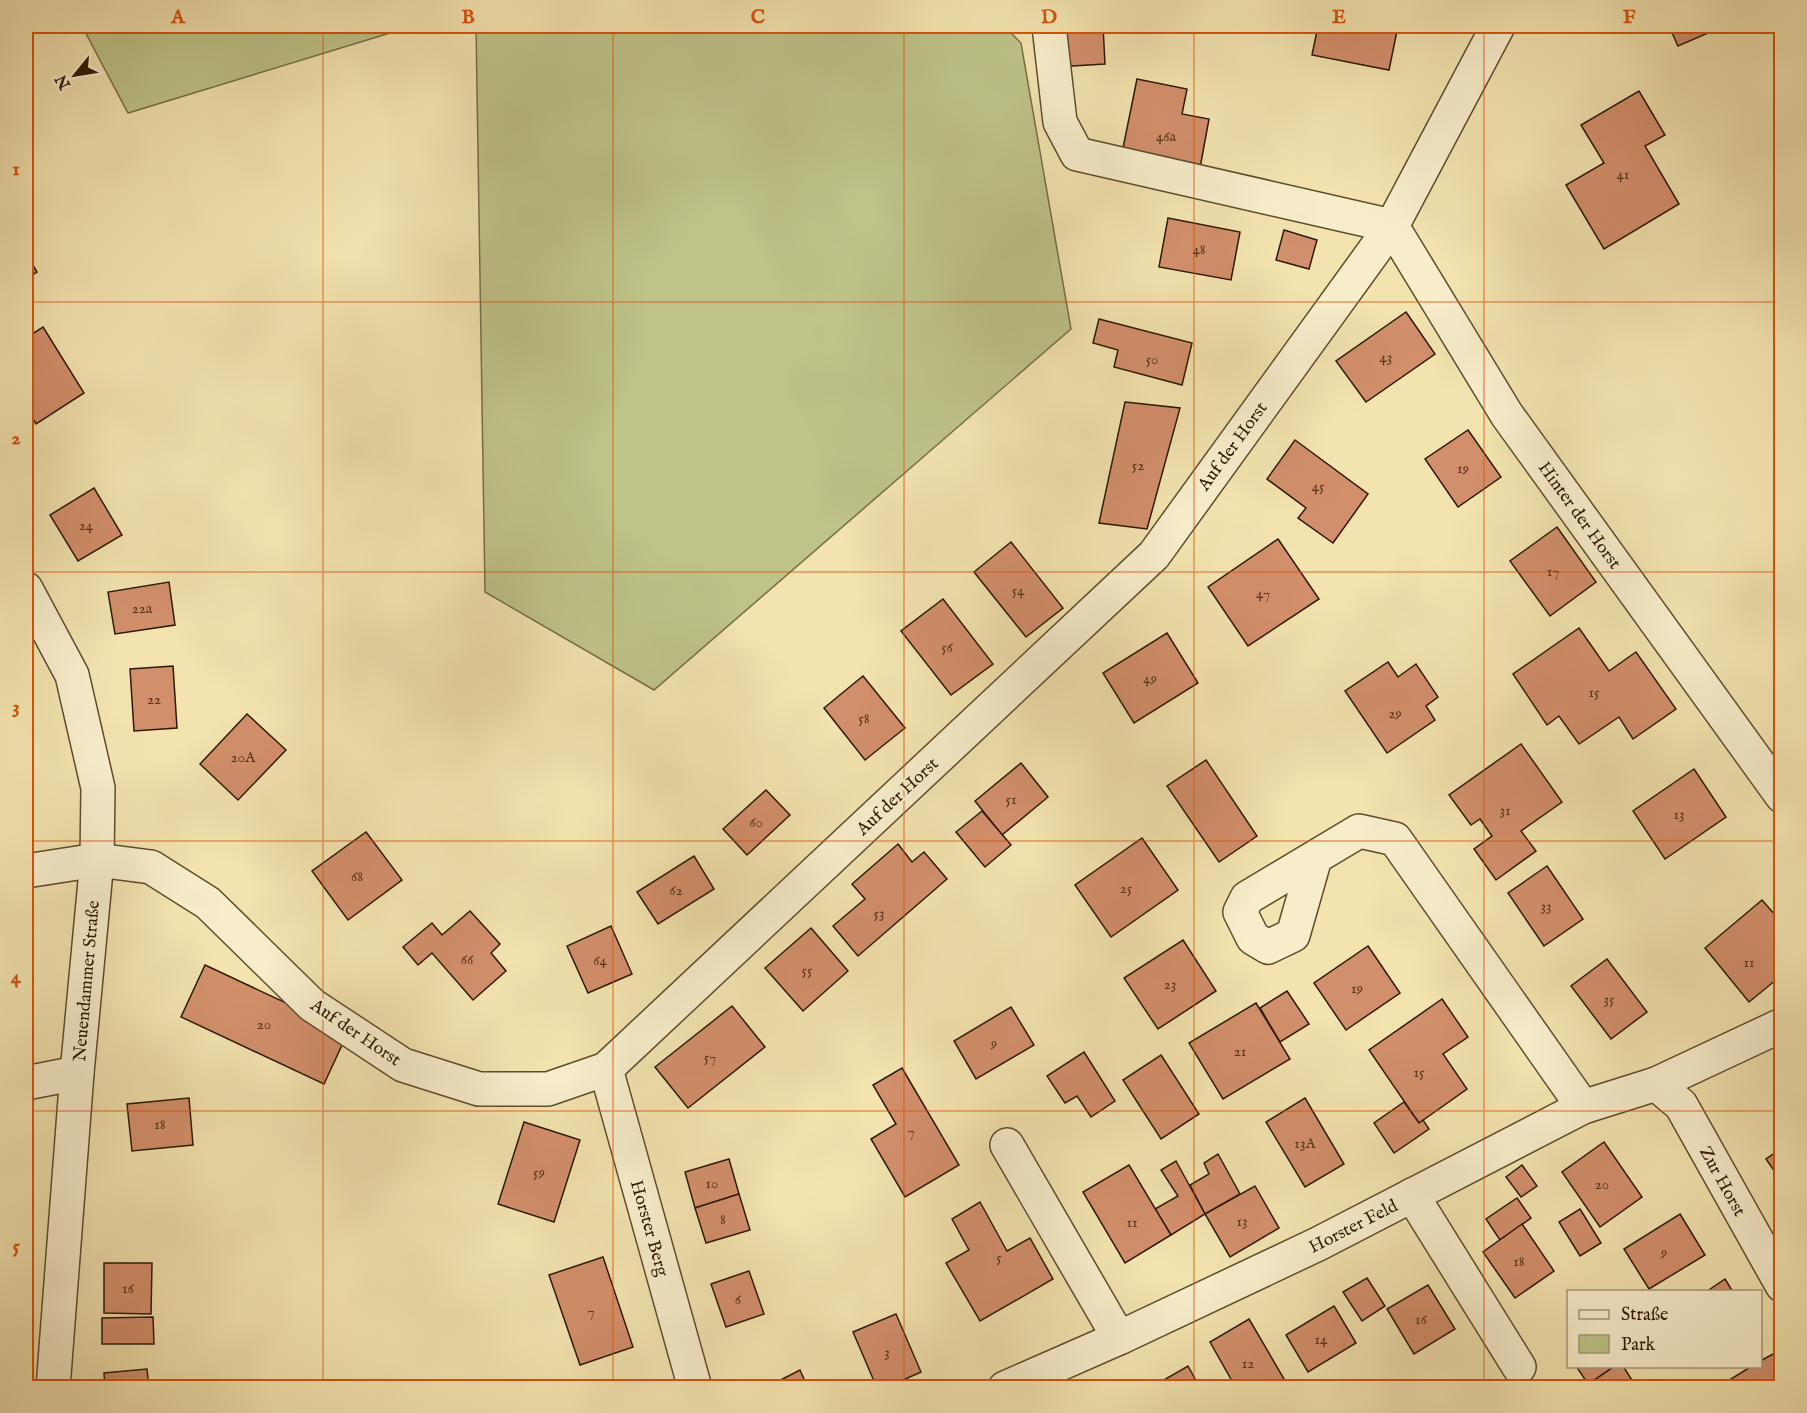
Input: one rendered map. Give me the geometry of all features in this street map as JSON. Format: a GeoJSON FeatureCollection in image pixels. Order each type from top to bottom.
{"type":"FeatureCollection","features":[{"type":"Feature","properties":{"kind":"street"},"geometry":{"type":"LineString","coordinates":[[1049,26],[1060,122],[1077,154],[1392,226]]}},
{"type":"Feature","properties":{"kind":"street","name":"Auf der Horst"},"geometry":{"type":"LineString","coordinates":[[26,871],[98,860],[152,867],[208,903],[312,1005],[403,1065],[479,1089],[548,1089],[606,1069],[1154,555],[1392,226],[1498,26]]}},
{"type":"Feature","properties":{"kind":"street","name":"Hinter der Horst"},"geometry":{"type":"LineString","coordinates":[[1392,226],[1507,415],[1782,796]]}},
{"type":"Feature","properties":{"kind":"street","name":"Neuendammer Straße"},"geometry":{"type":"LineString","coordinates":[[26,589],[72,675],[98,788],[98,860],[77,1073],[53,1388]]}},
{"type":"Feature","properties":{"kind":"street"},"geometry":{"type":"LineString","coordinates":[[1315,858],[1359,831],[1395,839],[1583,1107]]}},
{"type":"Feature","properties":{"kind":"street","name":"Horster Feld"},"geometry":{"type":"LineString","coordinates":[[1005,1388],[1119,1338],[1318,1245],[1583,1107],[1656,1084],[1782,1025]]}},
{"type":"Feature","properties":{"kind":"street","name":"Horster Berg"},"geometry":{"type":"LineString","coordinates":[[606,1069],[695,1388]]}},
{"type":"Feature","properties":{"kind":"street"},"geometry":{"type":"LineString","coordinates":[[26,1083],[77,1073]]}},
{"type":"Feature","properties":{"kind":"street","name":"Zur Horst"},"geometry":{"type":"LineString","coordinates":[[1656,1084],[1681,1105],[1782,1285]]}},
{"type":"Feature","properties":{"kind":"street"},"geometry":{"type":"LineString","coordinates":[[1007,1145],[1119,1338]]}},
{"type":"Feature","properties":{"kind":"street"},"geometry":{"type":"LineString","coordinates":[[1412,1195],[1519,1367]]}},
{"type":"Feature","properties":{"kind":"green space"},"geometry":{"type":"Polygon","coordinates":[[[82,26],[413,26],[128,113],[82,26]]]}},
{"type":"Feature","properties":{"kind":"green space"},"geometry":{"type":"Polygon","coordinates":[[[476,26],[1004,26],[1021,43],[1071,329],[654,690],[485,592],[476,26]]]}},
{"type":"Feature","properties":{"kind":"building"},"geometry":{"type":"Polygon","coordinates":[[[1053,26],[1103,26],[1105,64],[1056,67],[1053,26]]]}},
{"type":"Feature","properties":{"kind":"building"},"geometry":{"type":"Polygon","coordinates":[[[1318,26],[1398,26],[1389,70],[1312,55],[1318,26]]]}},
{"type":"Feature","properties":{"kind":"building"},"geometry":{"type":"Polygon","coordinates":[[[1669,26],[1724,26],[1678,46],[1669,26]]]}},
{"type":"Feature","properties":{"kind":"building"},"geometry":{"type":"Polygon","coordinates":[[[1137,79],[1187,89],[1182,114],[1209,119],[1200,168],[1122,153],[1137,79]]]}},
{"type":"Feature","properties":{"kind":"building"},"geometry":{"type":"Polygon","coordinates":[[[1639,91],[1665,135],[1645,146],[1679,204],[1604,249],[1566,185],[1604,163],[1581,125],[1639,91]]]}},
{"type":"Feature","properties":{"kind":"building"},"geometry":{"type":"Polygon","coordinates":[[[1168,218],[1240,232],[1231,280],[1159,267],[1168,218]]]}},
{"type":"Feature","properties":{"kind":"building"},"geometry":{"type":"Polygon","coordinates":[[[1284,230],[1317,240],[1309,269],[1276,260],[1284,230]]]}},
{"type":"Feature","properties":{"kind":"building"},"geometry":{"type":"Polygon","coordinates":[[[26,253],[37,272],[26,279],[26,253]]]}},
{"type":"Feature","properties":{"kind":"building"},"geometry":{"type":"Polygon","coordinates":[[[1406,312],[1435,354],[1366,402],[1336,361],[1406,312]]]}},
{"type":"Feature","properties":{"kind":"building"},"geometry":{"type":"Polygon","coordinates":[[[1099,319],[1192,343],[1182,385],[1114,367],[1118,350],[1093,343],[1099,319]]]}},
{"type":"Feature","properties":{"kind":"building"},"geometry":{"type":"Polygon","coordinates":[[[43,327],[84,393],[36,424],[26,407],[26,338],[43,327]]]}},
{"type":"Feature","properties":{"kind":"building"},"geometry":{"type":"Polygon","coordinates":[[[1125,402],[1180,408],[1147,529],[1099,523],[1125,402]]]}},
{"type":"Feature","properties":{"kind":"building"},"geometry":{"type":"Polygon","coordinates":[[[1468,430],[1501,477],[1458,507],[1425,459],[1468,430]]]}},
{"type":"Feature","properties":{"kind":"building"},"geometry":{"type":"Polygon","coordinates":[[[1295,440],[1368,494],[1333,543],[1298,518],[1306,508],[1267,479],[1295,440]]]}},
{"type":"Feature","properties":{"kind":"building"},"geometry":{"type":"Polygon","coordinates":[[[94,488],[122,535],[78,561],[50,515],[94,488]]]}},
{"type":"Feature","properties":{"kind":"building"},"geometry":{"type":"Polygon","coordinates":[[[1557,527],[1596,582],[1550,616],[1510,561],[1557,527]]]}},
{"type":"Feature","properties":{"kind":"building"},"geometry":{"type":"Polygon","coordinates":[[[1278,539],[1319,599],[1248,646],[1208,587],[1278,539]]]}},
{"type":"Feature","properties":{"kind":"building"},"geometry":{"type":"Polygon","coordinates":[[[1011,542],[1063,608],[1026,637],[974,572],[1011,542]]]}},
{"type":"Feature","properties":{"kind":"building"},"geometry":{"type":"Polygon","coordinates":[[[169,582],[175,625],[115,634],[108,592],[169,582]]]}},
{"type":"Feature","properties":{"kind":"building"},"geometry":{"type":"Polygon","coordinates":[[[943,599],[993,664],[951,695],[901,631],[943,599]]]}},
{"type":"Feature","properties":{"kind":"building"},"geometry":{"type":"Polygon","coordinates":[[[1579,628],[1609,671],[1636,652],[1676,709],[1633,739],[1619,717],[1579,744],[1559,716],[1547,725],[1513,674],[1579,628]]]}},
{"type":"Feature","properties":{"kind":"building"},"geometry":{"type":"Polygon","coordinates":[[[1167,633],[1198,683],[1134,723],[1103,673],[1167,633]]]}},
{"type":"Feature","properties":{"kind":"building"},"geometry":{"type":"Polygon","coordinates":[[[1388,662],[1398,677],[1416,664],[1438,697],[1426,706],[1435,720],[1387,753],[1345,691],[1388,662]]]}},
{"type":"Feature","properties":{"kind":"building"},"geometry":{"type":"Polygon","coordinates":[[[173,666],[177,728],[134,731],[130,669],[173,666]]]}},
{"type":"Feature","properties":{"kind":"building"},"geometry":{"type":"Polygon","coordinates":[[[863,676],[905,728],[865,760],[824,708],[863,676]]]}},
{"type":"Feature","properties":{"kind":"building"},"geometry":{"type":"Polygon","coordinates":[[[247,714],[286,750],[238,800],[200,764],[247,714]]]}},
{"type":"Feature","properties":{"kind":"building"},"geometry":{"type":"Polygon","coordinates":[[[1521,744],[1562,802],[1521,831],[1536,851],[1496,880],[1474,849],[1492,836],[1480,819],[1471,825],[1449,795],[1521,744]]]}},
{"type":"Feature","properties":{"kind":"building"},"geometry":{"type":"Polygon","coordinates":[[[1206,760],[1257,836],[1219,862],[1167,786],[1206,760]]]}},
{"type":"Feature","properties":{"kind":"building"},"geometry":{"type":"Polygon","coordinates":[[[1021,763],[1048,797],[1002,835],[975,801],[1021,763]]]}},
{"type":"Feature","properties":{"kind":"building"},"geometry":{"type":"Polygon","coordinates":[[[1694,769],[1726,817],[1665,859],[1633,811],[1694,769]]]}},
{"type":"Feature","properties":{"kind":"building"},"geometry":{"type":"Polygon","coordinates":[[[766,790],[790,815],[747,855],[723,829],[766,790]]]}},
{"type":"Feature","properties":{"kind":"building"},"geometry":{"type":"Polygon","coordinates":[[[982,811],[1011,845],[985,867],[956,832],[982,811]]]}},
{"type":"Feature","properties":{"kind":"building"},"geometry":{"type":"Polygon","coordinates":[[[366,832],[402,880],[348,920],[312,871],[366,832]]]}},
{"type":"Feature","properties":{"kind":"building"},"geometry":{"type":"Polygon","coordinates":[[[1142,838],[1178,890],[1111,937],[1075,885],[1142,838]]]}},
{"type":"Feature","properties":{"kind":"building"},"geometry":{"type":"Polygon","coordinates":[[[898,844],[912,862],[924,852],[947,879],[858,956],[833,926],[865,899],[852,884],[898,844]]]}},
{"type":"Feature","properties":{"kind":"building"},"geometry":{"type":"Polygon","coordinates":[[[694,856],[714,889],[658,924],[637,892],[694,856]]]}},
{"type":"Feature","properties":{"kind":"building"},"geometry":{"type":"Polygon","coordinates":[[[1547,866],[1583,919],[1544,946],[1508,893],[1547,866]]]}},
{"type":"Feature","properties":{"kind":"building"},"geometry":{"type":"Polygon","coordinates":[[[1762,900],[1782,923],[1782,975],[1749,1002],[1705,948],[1762,900]]]}},
{"type":"Feature","properties":{"kind":"building"},"geometry":{"type":"Polygon","coordinates":[[[470,911],[500,944],[491,953],[506,971],[473,1000],[432,953],[418,965],[403,947],[432,923],[442,935],[470,911]]]}},
{"type":"Feature","properties":{"kind":"building"},"geometry":{"type":"Polygon","coordinates":[[[611,926],[632,974],[588,993],[567,946],[611,926]]]}},
{"type":"Feature","properties":{"kind":"building"},"geometry":{"type":"Polygon","coordinates":[[[811,928],[848,971],[803,1011],[765,968],[811,928]]]}},
{"type":"Feature","properties":{"kind":"building"},"geometry":{"type":"Polygon","coordinates":[[[1183,940],[1216,991],[1158,1029],[1124,978],[1183,940]]]}},
{"type":"Feature","properties":{"kind":"building"},"geometry":{"type":"Polygon","coordinates":[[[1368,946],[1400,993],[1346,1030],[1314,983],[1368,946]]]}},
{"type":"Feature","properties":{"kind":"building"},"geometry":{"type":"Polygon","coordinates":[[[1607,959],[1647,1012],[1611,1039],[1571,986],[1607,959]]]}},
{"type":"Feature","properties":{"kind":"building"},"geometry":{"type":"Polygon","coordinates":[[[205,965],[348,1032],[324,1084],[181,1017],[205,965]]]}},
{"type":"Feature","properties":{"kind":"building"},"geometry":{"type":"Polygon","coordinates":[[[1287,991],[1309,1024],[1280,1042],[1260,1008],[1287,991]]]}},
{"type":"Feature","properties":{"kind":"building"},"geometry":{"type":"Polygon","coordinates":[[[1442,999],[1468,1037],[1443,1054],[1467,1089],[1419,1123],[1369,1050],[1442,999]]]}},
{"type":"Feature","properties":{"kind":"building"},"geometry":{"type":"Polygon","coordinates":[[[1256,1003],[1290,1059],[1223,1099],[1189,1043],[1256,1003]]]}},
{"type":"Feature","properties":{"kind":"building"},"geometry":{"type":"Polygon","coordinates":[[[732,1006],[765,1047],[688,1108],[655,1067],[732,1006]]]}},
{"type":"Feature","properties":{"kind":"building"},"geometry":{"type":"Polygon","coordinates":[[[1011,1007],[1034,1045],[976,1079],[954,1041],[1011,1007]]]}},
{"type":"Feature","properties":{"kind":"building"},"geometry":{"type":"Polygon","coordinates":[[[1084,1052],[1115,1101],[1091,1117],[1077,1096],[1065,1103],[1047,1076],[1084,1052]]]}},
{"type":"Feature","properties":{"kind":"building"},"geometry":{"type":"Polygon","coordinates":[[[1161,1055],[1199,1114],[1161,1139],[1123,1080],[1161,1055]]]}},
{"type":"Feature","properties":{"kind":"building"},"geometry":{"type":"Polygon","coordinates":[[[902,1068],[959,1165],[905,1197],[871,1139],[896,1124],[873,1085],[902,1068]]]}},
{"type":"Feature","properties":{"kind":"building"},"geometry":{"type":"Polygon","coordinates":[[[189,1098],[193,1145],[132,1151],[127,1104],[189,1098]]]}},
{"type":"Feature","properties":{"kind":"building"},"geometry":{"type":"Polygon","coordinates":[[[1305,1098],[1344,1164],[1305,1187],[1266,1122],[1305,1098]]]}},
{"type":"Feature","properties":{"kind":"building"},"geometry":{"type":"Polygon","coordinates":[[[1404,1102],[1419,1123],[1423,1120],[1429,1129],[1394,1153],[1374,1123],[1404,1102]]]}},
{"type":"Feature","properties":{"kind":"building"},"geometry":{"type":"Polygon","coordinates":[[[524,1122],[580,1140],[554,1222],[498,1204],[524,1122]]]}},
{"type":"Feature","properties":{"kind":"building"},"geometry":{"type":"Polygon","coordinates":[[[1604,1142],[1642,1197],[1600,1227],[1562,1172],[1604,1142]]]}},
{"type":"Feature","properties":{"kind":"building"},"geometry":{"type":"Polygon","coordinates":[[[1782,1148],[1782,1182],[1766,1159],[1782,1148]]]}},
{"type":"Feature","properties":{"kind":"building"},"geometry":{"type":"Polygon","coordinates":[[[1218,1154],[1240,1194],[1205,1214],[1190,1185],[1209,1174],[1204,1163],[1218,1154]]]}},
{"type":"Feature","properties":{"kind":"building"},"geometry":{"type":"Polygon","coordinates":[[[729,1159],[739,1194],[695,1208],[685,1172],[729,1159]]]}},
{"type":"Feature","properties":{"kind":"building"},"geometry":{"type":"Polygon","coordinates":[[[1176,1161],[1205,1214],[1171,1235],[1155,1209],[1178,1196],[1161,1170],[1176,1161]]]}},
{"type":"Feature","properties":{"kind":"building"},"geometry":{"type":"Polygon","coordinates":[[[1129,1165],[1171,1235],[1125,1263],[1083,1192],[1129,1165]]]}},
{"type":"Feature","properties":{"kind":"building"},"geometry":{"type":"Polygon","coordinates":[[[1522,1165],[1537,1186],[1521,1197],[1506,1177],[1522,1165]]]}},
{"type":"Feature","properties":{"kind":"building"},"geometry":{"type":"Polygon","coordinates":[[[1255,1186],[1279,1228],[1230,1257],[1205,1214],[1255,1186]]]}},
{"type":"Feature","properties":{"kind":"building"},"geometry":{"type":"Polygon","coordinates":[[[739,1194],[750,1230],[706,1243],[695,1208],[739,1194]]]}},
{"type":"Feature","properties":{"kind":"building"},"geometry":{"type":"Polygon","coordinates":[[[1517,1198],[1531,1218],[1500,1240],[1486,1219],[1517,1198]]]}},
{"type":"Feature","properties":{"kind":"building"},"geometry":{"type":"Polygon","coordinates":[[[980,1202],[1007,1251],[1030,1238],[1053,1279],[980,1321],[946,1263],[969,1250],[952,1219],[980,1202]]]}},
{"type":"Feature","properties":{"kind":"building"},"geometry":{"type":"Polygon","coordinates":[[[1580,1209],[1601,1243],[1580,1256],[1559,1222],[1580,1209]]]}},
{"type":"Feature","properties":{"kind":"building"},"geometry":{"type":"Polygon","coordinates":[[[1680,1214],[1705,1255],[1649,1289],[1624,1249],[1680,1214]]]}},
{"type":"Feature","properties":{"kind":"building"},"geometry":{"type":"Polygon","coordinates":[[[1522,1224],[1554,1271],[1515,1298],[1483,1252],[1522,1224]]]}},
{"type":"Feature","properties":{"kind":"building"},"geometry":{"type":"Polygon","coordinates":[[[603,1257],[633,1347],[580,1365],[549,1275],[603,1257]]]}},
{"type":"Feature","properties":{"kind":"building"},"geometry":{"type":"Polygon","coordinates":[[[104,1263],[152,1263],[151,1314],[104,1313],[104,1263]]]}},
{"type":"Feature","properties":{"kind":"building"},"geometry":{"type":"Polygon","coordinates":[[[749,1271],[764,1314],[726,1327],[711,1284],[749,1271]]]}},
{"type":"Feature","properties":{"kind":"building"},"geometry":{"type":"Polygon","coordinates":[[[1367,1278],[1385,1306],[1362,1321],[1343,1292],[1367,1278]]]}},
{"type":"Feature","properties":{"kind":"building"},"geometry":{"type":"Polygon","coordinates":[[[1725,1279],[1732,1290],[1709,1290],[1725,1279]]]}},
{"type":"Feature","properties":{"kind":"building"},"geometry":{"type":"Polygon","coordinates":[[[1428,1285],[1455,1329],[1414,1354],[1387,1309],[1428,1285]]]}},
{"type":"Feature","properties":{"kind":"building"},"geometry":{"type":"Polygon","coordinates":[[[1334,1306],[1356,1343],[1308,1372],[1286,1335],[1334,1306]]]}},
{"type":"Feature","properties":{"kind":"building"},"geometry":{"type":"Polygon","coordinates":[[[896,1314],[921,1372],[885,1388],[877,1388],[853,1332],[896,1314]]]}},
{"type":"Feature","properties":{"kind":"building"},"geometry":{"type":"Polygon","coordinates":[[[153,1317],[154,1344],[102,1344],[102,1318],[153,1317]]]}},
{"type":"Feature","properties":{"kind":"building"},"geometry":{"type":"Polygon","coordinates":[[[1249,1319],[1287,1384],[1281,1388],[1236,1388],[1210,1342],[1249,1319]]]}},
{"type":"Feature","properties":{"kind":"building"},"geometry":{"type":"Polygon","coordinates":[[[1775,1353],[1782,1364],[1782,1388],[1722,1388],[1721,1385],[1749,1368],[1762,1368],[1762,1360],[1775,1353]]]}},
{"type":"Feature","properties":{"kind":"building"},"geometry":{"type":"Polygon","coordinates":[[[1188,1366],[1200,1388],[1150,1388],[1188,1366]]]}},
{"type":"Feature","properties":{"kind":"building"},"geometry":{"type":"Polygon","coordinates":[[[1577,1368],[1612,1368],[1588,1384],[1577,1368]]]}},
{"type":"Feature","properties":{"kind":"building"},"geometry":{"type":"Polygon","coordinates":[[[1612,1368],[1624,1368],[1637,1388],[1583,1388],[1612,1368]]]}},
{"type":"Feature","properties":{"kind":"building"},"geometry":{"type":"Polygon","coordinates":[[[147,1369],[149,1388],[105,1388],[104,1373],[147,1369]]]}},
{"type":"Feature","properties":{"kind":"building"},"geometry":{"type":"Polygon","coordinates":[[[800,1370],[808,1388],[765,1388],[800,1370]]]}},
{"type":"Feature","properties":{"kind":"building"},"geometry":{"type":"Polygon","coordinates":[[[1090,1380],[1096,1388],[1079,1388],[1090,1380]]]}}]}
